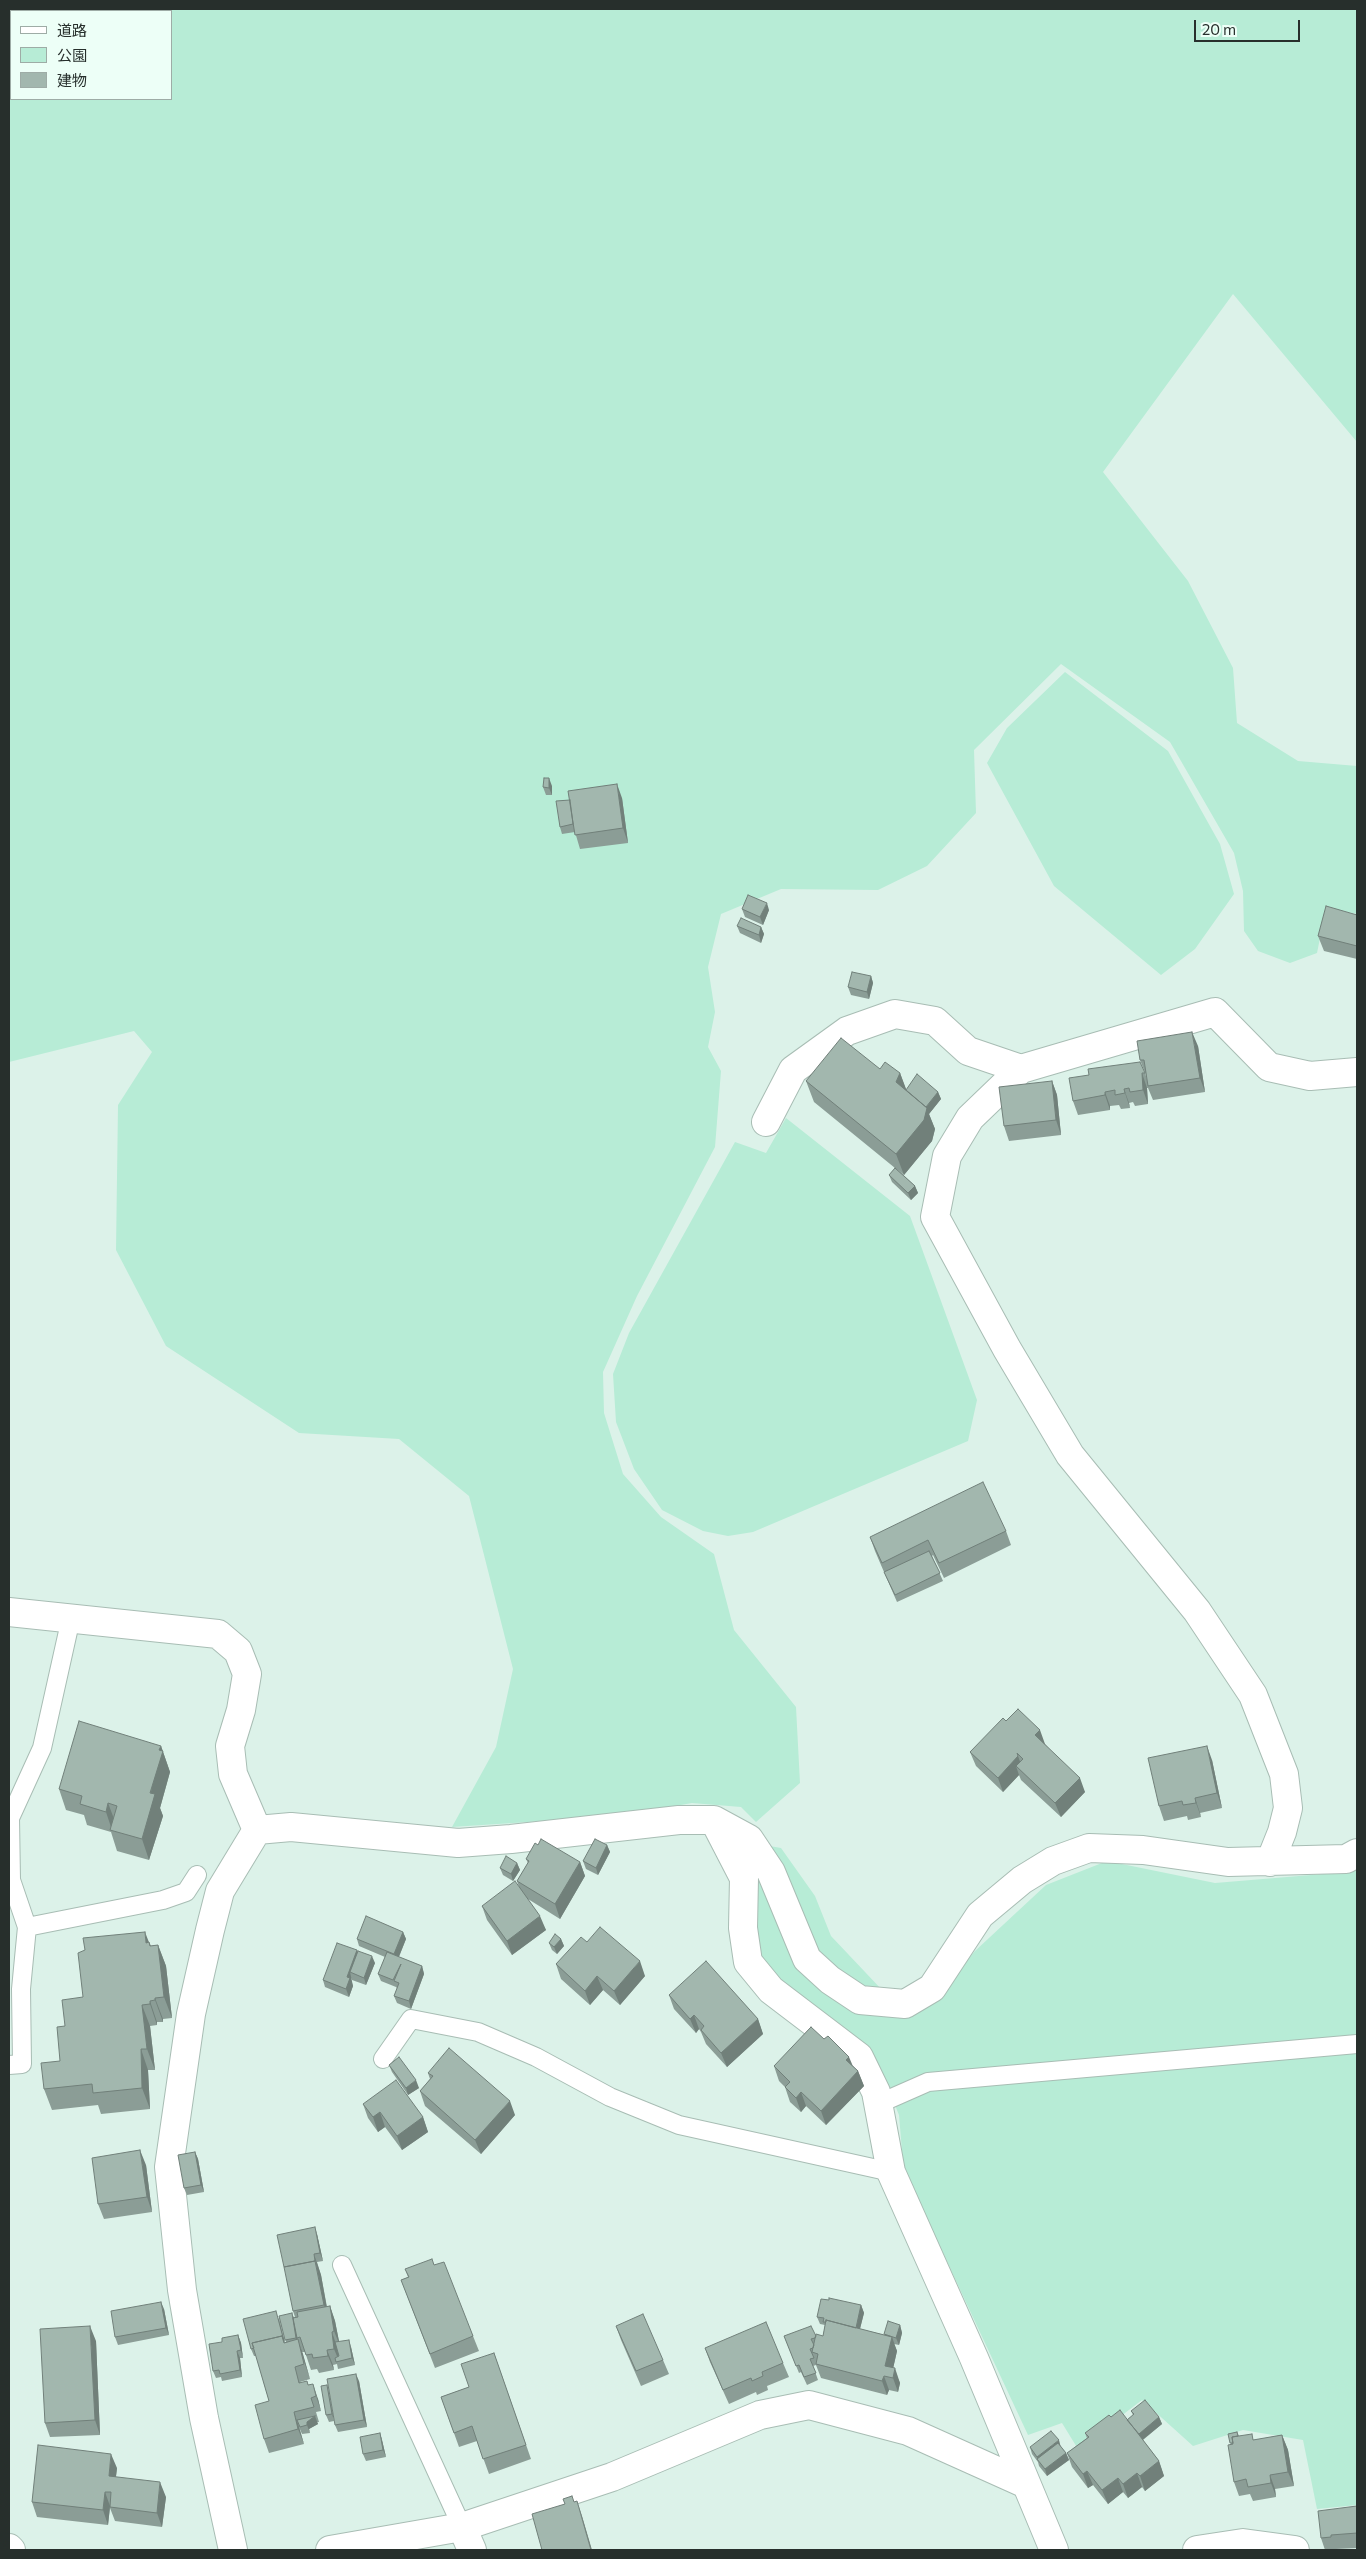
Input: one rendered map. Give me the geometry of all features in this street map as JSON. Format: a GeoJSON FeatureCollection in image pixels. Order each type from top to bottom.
{"type":"FeatureCollection","features":[{"type":"Feature","properties":{"kind":"street"},"geometry":{"type":"LineString","coordinates":[[1270,1862],[1282,1832],[1288,1808],[1284,1774],[1253,1695],[1197,1611],[1070,1455],[1007,1348],[936,1218],[947,1156],[970,1118],[1020,1069],[1215,1012],[1269,1067],[1310,1076],[1357,1072]]}},
{"type":"Feature","properties":{"kind":"street"},"geometry":{"type":"LineString","coordinates":[[766,1122],[793,1070],[847,1031],[895,1014],[935,1021],[968,1051],[1020,1069]]}},
{"type":"Feature","properties":{"kind":"street"},"geometry":{"type":"LineString","coordinates":[[9,1612],[218,1634],[238,1651],[246,1674],[241,1710],[230,1746],[233,1774],[257,1830]]}},
{"type":"Feature","properties":{"kind":"street"},"geometry":{"type":"LineString","coordinates":[[257,1830],[291,1827],[458,1843],[511,1839],[679,1820],[714,1820],[749,1839],[755,1847],[771,1872],[807,1959],[830,1980],[860,2000],[905,2004],[932,1988],[980,1915],[1022,1880],[1053,1861],[1089,1848],[1143,1850],[1228,1862],[1346,1859],[1357,1853]]}},
{"type":"Feature","properties":{"kind":"street"},"geometry":{"type":"LineString","coordinates":[[714,1820],[744,1878],[743,1928],[748,1962],[771,1990],[859,2057],[876,2092],[891,2172],[974,2358],[1054,2550]]}},
{"type":"Feature","properties":{"kind":"street"},"geometry":{"type":"LineString","coordinates":[[233,2550],[204,2418],[182,2290],[169,2167],[191,2014],[220,1891],[257,1830]]}},
{"type":"Feature","properties":{"kind":"street"},"geometry":{"type":"LineString","coordinates":[[330,2550],[467,2538],[760,2415],[809,2404],[908,2431],[1026,2484]]}},
{"type":"Feature","properties":{"kind":"street"},"geometry":{"type":"LineString","coordinates":[[1197,2550],[1243,2543],[1295,2550]]}},
{"type":"Feature","properties":{"kind":"lane"},"geometry":{"type":"LineString","coordinates":[[9,2065],[22,2064],[21,1989],[27,1927],[11,1880],[10,1818],[42,1748],[71,1618]]}},
{"type":"Feature","properties":{"kind":"lane"},"geometry":{"type":"LineString","coordinates":[[27,1927],[163,1900],[186,1892],[197,1875]]}},
{"type":"Feature","properties":{"kind":"lane"},"geometry":{"type":"LineString","coordinates":[[383,2059],[411,2019],[478,2032],[536,2057],[610,2097],[679,2125],[891,2172]]}},
{"type":"Feature","properties":{"kind":"lane"},"geometry":{"type":"LineString","coordinates":[[878,2104],[928,2082],[1357,2044]]}},
{"type":"Feature","properties":{"kind":"lane"},"geometry":{"type":"LineString","coordinates":[[342,2265],[467,2538]]}},
{"type":"Feature","properties":{"kind":"green space"},"geometry":{"type":"Polygon","coordinates":[[[9,9],[1357,9],[1357,442],[1233,294],[1103,472],[1188,581],[1233,668],[1237,723],[1298,761],[1357,766],[1357,914],[1326,908],[1317,953],[1290,963],[1258,951],[1244,931],[1243,891],[1234,853],[1170,742],[1061,664],[974,750],[976,813],[927,866],[878,890],[781,889],[721,914],[708,967],[715,1012],[708,1047],[721,1071],[715,1147],[637,1296],[603,1372],[604,1413],[623,1474],[661,1517],[714,1554],[734,1630],[796,1707],[800,1783],[756,1822],[741,1807],[692,1803],[619,1816],[452,1827],[496,1747],[513,1669],[469,1496],[399,1439],[299,1433],[166,1346],[116,1250],[118,1105],[152,1052],[134,1031],[9,1062],[9,9]]]}},
{"type":"Feature","properties":{"kind":"green space"},"geometry":{"type":"Polygon","coordinates":[[[1065,672],[1168,751],[1220,844],[1234,894],[1195,949],[1161,975],[1054,886],[987,763],[1007,728],[1065,672]]]}},
{"type":"Feature","properties":{"kind":"green space"},"geometry":{"type":"Polygon","coordinates":[[[786,1118],[910,1216],[977,1400],[968,1441],[753,1532],[728,1536],[703,1531],[662,1510],[634,1469],[616,1422],[613,1374],[629,1333],[735,1142],[766,1153],[786,1118]]]}},
{"type":"Feature","properties":{"kind":"green space"},"geometry":{"type":"Polygon","coordinates":[[[758,1844],[781,1848],[815,1896],[831,1936],[900,2009],[951,1979],[975,1951],[1046,1885],[1107,1861],[1215,1883],[1347,1872],[1357,1867],[1357,2505],[1317,2509],[1303,2440],[1243,2430],[1193,2446],[1142,2400],[1078,2449],[1062,2423],[1028,2435],[921,2206],[903,2163],[899,2115],[877,2061],[846,2032],[769,1976],[755,1946],[758,1844]]]}},
{"type":"Feature","properties":{"kind":"building"},"geometry":{"type":"Polygon","coordinates":[[[544,778],[549,778],[549,788],[543,787],[544,778]]]}},
{"type":"Feature","properties":{"kind":"building"},"geometry":{"type":"Polygon","coordinates":[[[617,784],[623,828],[575,835],[568,791],[617,784]]]}},
{"type":"Feature","properties":{"kind":"building"},"geometry":{"type":"Polygon","coordinates":[[[570,800],[573,824],[560,827],[556,801],[570,800]]]}},
{"type":"Feature","properties":{"kind":"building"},"geometry":{"type":"Polygon","coordinates":[[[748,895],[767,903],[760,917],[742,909],[748,895]]]}},
{"type":"Feature","properties":{"kind":"building"},"geometry":{"type":"Polygon","coordinates":[[[1326,906],[1357,915],[1357,946],[1318,936],[1326,906]]]}},
{"type":"Feature","properties":{"kind":"building"},"geometry":{"type":"Polygon","coordinates":[[[741,918],[761,927],[759,935],[737,926],[741,918]]]}},
{"type":"Feature","properties":{"kind":"building"},"geometry":{"type":"Polygon","coordinates":[[[852,972],[871,976],[867,992],[848,987],[852,972]]]}},
{"type":"Feature","properties":{"kind":"building"},"geometry":{"type":"Polygon","coordinates":[[[1192,1032],[1200,1078],[1148,1086],[1144,1060],[1140,1060],[1137,1041],[1192,1032]]]}},
{"type":"Feature","properties":{"kind":"building"},"geometry":{"type":"Polygon","coordinates":[[[841,1038],[880,1069],[885,1062],[900,1073],[896,1082],[927,1108],[924,1120],[896,1154],[806,1081],[841,1038]]]}},
{"type":"Feature","properties":{"kind":"building"},"geometry":{"type":"Polygon","coordinates":[[[1140,1062],[1145,1073],[1142,1073],[1143,1090],[1130,1092],[1129,1088],[1124,1089],[1125,1093],[1115,1095],[1115,1090],[1105,1092],[1105,1095],[1073,1101],[1069,1078],[1089,1075],[1088,1069],[1140,1062]]]}},
{"type":"Feature","properties":{"kind":"building"},"geometry":{"type":"Polygon","coordinates":[[[917,1074],[938,1092],[926,1107],[906,1090],[917,1074]]]}},
{"type":"Feature","properties":{"kind":"building"},"geometry":{"type":"Polygon","coordinates":[[[1052,1081],[1056,1120],[1004,1126],[999,1087],[1052,1081]]]}},
{"type":"Feature","properties":{"kind":"building"},"geometry":{"type":"Polygon","coordinates":[[[895,1168],[915,1186],[908,1193],[889,1175],[895,1168]]]}},
{"type":"Feature","properties":{"kind":"building"},"geometry":{"type":"Polygon","coordinates":[[[983,1482],[1006,1531],[939,1563],[928,1540],[882,1563],[870,1537],[983,1482]]]}},
{"type":"Feature","properties":{"kind":"building"},"geometry":{"type":"Polygon","coordinates":[[[929,1551],[940,1573],[895,1595],[884,1572],[929,1551]]]}},
{"type":"Feature","properties":{"kind":"building"},"geometry":{"type":"Polygon","coordinates":[[[1018,1709],[1040,1730],[1035,1735],[1080,1778],[1055,1803],[1016,1766],[1023,1759],[1017,1753],[1018,1756],[998,1778],[970,1752],[1003,1718],[1006,1721],[1018,1709]]]}},
{"type":"Feature","properties":{"kind":"building"},"geometry":{"type":"Polygon","coordinates":[[[79,1721],[161,1746],[159,1750],[163,1751],[150,1793],[155,1794],[142,1839],[110,1830],[117,1806],[108,1803],[106,1812],[80,1804],[82,1796],[59,1789],[79,1721]]]}},
{"type":"Feature","properties":{"kind":"building"},"geometry":{"type":"Polygon","coordinates":[[[1207,1746],[1217,1793],[1195,1798],[1196,1803],[1183,1805],[1182,1801],[1159,1806],[1148,1758],[1207,1746]]]}},
{"type":"Feature","properties":{"kind":"building"},"geometry":{"type":"Polygon","coordinates":[[[541,1839],[580,1862],[555,1904],[517,1881],[529,1861],[526,1859],[535,1843],[538,1845],[541,1839]]]}},
{"type":"Feature","properties":{"kind":"building"},"geometry":{"type":"Polygon","coordinates":[[[595,1839],[607,1845],[596,1868],[583,1861],[595,1839]]]}},
{"type":"Feature","properties":{"kind":"building"},"geometry":{"type":"Polygon","coordinates":[[[506,1856],[517,1863],[511,1874],[500,1868],[506,1856]]]}},
{"type":"Feature","properties":{"kind":"building"},"geometry":{"type":"Polygon","coordinates":[[[515,1881],[540,1916],[507,1941],[482,1906],[515,1881]]]}},
{"type":"Feature","properties":{"kind":"building"},"geometry":{"type":"Polygon","coordinates":[[[366,1916],[403,1932],[394,1954],[357,1939],[366,1916]]]}},
{"type":"Feature","properties":{"kind":"building"},"geometry":{"type":"Polygon","coordinates":[[[600,1927],[640,1961],[614,1991],[597,1976],[585,1991],[556,1964],[581,1937],[587,1942],[600,1927]]]}},
{"type":"Feature","properties":{"kind":"building"},"geometry":{"type":"Polygon","coordinates":[[[145,1932],[146,1943],[149,1942],[150,1946],[158,1945],[164,1997],[155,1998],[155,2000],[150,2001],[150,2004],[142,2005],[147,2049],[141,2049],[142,2088],[93,2093],[92,2084],[44,2089],[41,2063],[60,2061],[57,2027],[65,2026],[62,2000],[83,1997],[78,1953],[85,1950],[83,1938],[145,1932]]]}},
{"type":"Feature","properties":{"kind":"building"},"geometry":{"type":"Polygon","coordinates":[[[555,1934],[561,1939],[554,1947],[549,1943],[555,1934]]]}},
{"type":"Feature","properties":{"kind":"building"},"geometry":{"type":"Polygon","coordinates":[[[337,1943],[357,1950],[347,1977],[350,1978],[346,1989],[323,1980],[337,1943]]]}},
{"type":"Feature","properties":{"kind":"building"},"geometry":{"type":"Polygon","coordinates":[[[358,1951],[372,1956],[364,1978],[350,1972],[358,1951]]]}},
{"type":"Feature","properties":{"kind":"building"},"geometry":{"type":"Polygon","coordinates":[[[387,1952],[422,1966],[409,2001],[394,1996],[399,1983],[394,1981],[401,1964],[393,1980],[378,1974],[387,1952]]]}},
{"type":"Feature","properties":{"kind":"building"},"geometry":{"type":"Polygon","coordinates":[[[706,1961],[758,2019],[721,2053],[701,2030],[704,2026],[694,2015],[690,2019],[669,1995],[706,1961]]]}},
{"type":"Feature","properties":{"kind":"building"},"geometry":{"type":"Polygon","coordinates":[[[811,2027],[824,2039],[828,2036],[849,2057],[846,2060],[858,2071],[821,2111],[801,2092],[796,2098],[785,2087],[790,2082],[774,2066],[811,2027]]]}},
{"type":"Feature","properties":{"kind":"building"},"geometry":{"type":"Polygon","coordinates":[[[449,2048],[510,2101],[475,2140],[420,2091],[433,2076],[428,2073],[449,2048]]]}},
{"type":"Feature","properties":{"kind":"building"},"geometry":{"type":"Polygon","coordinates":[[[399,2057],[416,2080],[406,2088],[389,2065],[399,2057]]]}},
{"type":"Feature","properties":{"kind":"building"},"geometry":{"type":"Polygon","coordinates":[[[396,2080],[423,2117],[397,2136],[380,2112],[373,2117],[363,2104],[396,2080]]]}},
{"type":"Feature","properties":{"kind":"building"},"geometry":{"type":"Polygon","coordinates":[[[140,2150],[147,2197],[98,2204],[92,2158],[140,2150]]]}},
{"type":"Feature","properties":{"kind":"building"},"geometry":{"type":"Polygon","coordinates":[[[195,2152],[201,2185],[184,2188],[178,2155],[195,2152]]]}},
{"type":"Feature","properties":{"kind":"building"},"geometry":{"type":"Polygon","coordinates":[[[315,2227],[320,2253],[314,2254],[315,2261],[284,2267],[277,2235],[315,2227]]]}},
{"type":"Feature","properties":{"kind":"building"},"geometry":{"type":"Polygon","coordinates":[[[432,2259],[434,2265],[444,2262],[473,2336],[430,2354],[401,2280],[409,2277],[405,2269],[432,2259]]]}},
{"type":"Feature","properties":{"kind":"building"},"geometry":{"type":"Polygon","coordinates":[[[315,2261],[324,2305],[293,2311],[284,2267],[315,2261]]]}},
{"type":"Feature","properties":{"kind":"building"},"geometry":{"type":"Polygon","coordinates":[[[829,2298],[861,2305],[856,2328],[826,2320],[826,2322],[823,2322],[824,2318],[817,2317],[821,2299],[829,2300],[829,2298]]]}},
{"type":"Feature","properties":{"kind":"building"},"geometry":{"type":"Polygon","coordinates":[[[161,2302],[166,2328],[115,2337],[111,2311],[161,2302]]]}},
{"type":"Feature","properties":{"kind":"building"},"geometry":{"type":"Polygon","coordinates":[[[330,2306],[334,2331],[332,2332],[334,2349],[327,2350],[328,2356],[313,2358],[312,2354],[306,2355],[300,2337],[297,2338],[293,2318],[298,2317],[297,2312],[330,2306]]]}},
{"type":"Feature","properties":{"kind":"building"},"geometry":{"type":"Polygon","coordinates":[[[276,2311],[284,2341],[282,2336],[252,2343],[254,2348],[251,2349],[243,2319],[276,2311]]]}},
{"type":"Feature","properties":{"kind":"building"},"geometry":{"type":"Polygon","coordinates":[[[292,2313],[296,2338],[285,2340],[279,2316],[292,2313]]]}},
{"type":"Feature","properties":{"kind":"building"},"geometry":{"type":"Polygon","coordinates":[[[643,2314],[663,2360],[636,2371],[616,2326],[643,2314]]]}},
{"type":"Feature","properties":{"kind":"building"},"geometry":{"type":"Polygon","coordinates":[[[826,2320],[892,2337],[885,2366],[895,2368],[893,2378],[884,2376],[882,2381],[816,2364],[818,2354],[812,2352],[816,2334],[823,2336],[826,2320]]]}},
{"type":"Feature","properties":{"kind":"building"},"geometry":{"type":"Polygon","coordinates":[[[888,2321],[900,2325],[896,2338],[884,2334],[888,2321]]]}},
{"type":"Feature","properties":{"kind":"building"},"geometry":{"type":"Polygon","coordinates":[[[766,2322],[783,2363],[762,2372],[763,2376],[752,2381],[751,2378],[723,2390],[705,2348],[766,2322]]]}},
{"type":"Feature","properties":{"kind":"building"},"geometry":{"type":"Polygon","coordinates":[[[90,2326],[95,2420],[45,2423],[40,2329],[90,2326]]]}},
{"type":"Feature","properties":{"kind":"building"},"geometry":{"type":"Polygon","coordinates":[[[811,2326],[816,2336],[811,2339],[814,2345],[810,2349],[814,2358],[810,2359],[816,2373],[804,2377],[799,2365],[796,2366],[784,2336],[811,2326]]]}},
{"type":"Feature","properties":{"kind":"building"},"geometry":{"type":"Polygon","coordinates":[[[238,2335],[241,2350],[237,2351],[240,2370],[220,2374],[219,2370],[213,2371],[209,2344],[222,2342],[222,2338],[238,2335]]]}},
{"type":"Feature","properties":{"kind":"building"},"geometry":{"type":"Polygon","coordinates":[[[282,2336],[284,2343],[298,2339],[304,2364],[295,2367],[299,2383],[307,2381],[308,2385],[313,2384],[316,2396],[311,2398],[314,2407],[294,2412],[298,2429],[264,2439],[255,2405],[269,2401],[252,2343],[282,2336]]]}},
{"type":"Feature","properties":{"kind":"building"},"geometry":{"type":"Polygon","coordinates":[[[349,2340],[352,2358],[336,2362],[335,2358],[339,2356],[335,2342],[349,2340]]]}},
{"type":"Feature","properties":{"kind":"building"},"geometry":{"type":"Polygon","coordinates":[[[494,2353],[526,2445],[483,2459],[472,2426],[454,2433],[441,2397],[469,2387],[461,2364],[494,2353]]]}},
{"type":"Feature","properties":{"kind":"building"},"geometry":{"type":"Polygon","coordinates":[[[356,2374],[364,2420],[335,2425],[327,2379],[356,2374]]]}},
{"type":"Feature","properties":{"kind":"building"},"geometry":{"type":"Polygon","coordinates":[[[327,2385],[332,2414],[326,2415],[321,2386],[327,2385]]]}},
{"type":"Feature","properties":{"kind":"building"},"geometry":{"type":"Polygon","coordinates":[[[1145,2400],[1159,2417],[1139,2434],[1127,2420],[1134,2414],[1131,2411],[1145,2400]]]}},
{"type":"Feature","properties":{"kind":"building"},"geometry":{"type":"Polygon","coordinates":[[[1120,2410],[1159,2461],[1140,2476],[1137,2473],[1123,2484],[1118,2478],[1102,2490],[1087,2471],[1083,2474],[1067,2453],[1089,2437],[1085,2433],[1109,2415],[1111,2417],[1120,2410]]]}},
{"type":"Feature","properties":{"kind":"building"},"geometry":{"type":"Polygon","coordinates":[[[315,2416],[307,2422],[307,2425],[300,2427],[297,2420],[315,2416]]]}},
{"type":"Feature","properties":{"kind":"building"},"geometry":{"type":"Polygon","coordinates":[[[1051,2431],[1059,2440],[1037,2457],[1030,2447],[1051,2431]]]}},
{"type":"Feature","properties":{"kind":"building"},"geometry":{"type":"Polygon","coordinates":[[[1237,2432],[1238,2436],[1232,2437],[1233,2443],[1230,2443],[1228,2434],[1237,2432]]]}},
{"type":"Feature","properties":{"kind":"building"},"geometry":{"type":"Polygon","coordinates":[[[380,2433],[383,2450],[363,2454],[360,2437],[380,2433]]]}},
{"type":"Feature","properties":{"kind":"building"},"geometry":{"type":"Polygon","coordinates":[[[1252,2434],[1253,2440],[1282,2435],[1288,2472],[1270,2475],[1271,2483],[1248,2487],[1246,2479],[1234,2482],[1228,2445],[1233,2444],[1232,2437],[1252,2434]]]}},
{"type":"Feature","properties":{"kind":"building"},"geometry":{"type":"Polygon","coordinates":[[[1058,2443],[1066,2453],[1045,2469],[1037,2459],[1058,2443]]]}},
{"type":"Feature","properties":{"kind":"building"},"geometry":{"type":"Polygon","coordinates":[[[38,2445],[111,2454],[109,2476],[160,2482],[157,2513],[110,2507],[111,2492],[105,2492],[103,2510],[32,2502],[38,2445]]]}},
{"type":"Feature","properties":{"kind":"building"},"geometry":{"type":"Polygon","coordinates":[[[572,2496],[574,2502],[577,2501],[591,2550],[542,2550],[532,2514],[565,2504],[563,2499],[572,2496]]]}},
{"type":"Feature","properties":{"kind":"building"},"geometry":{"type":"Polygon","coordinates":[[[1357,2506],[1357,2533],[1331,2535],[1331,2537],[1321,2538],[1318,2511],[1357,2506]]]}}]}
